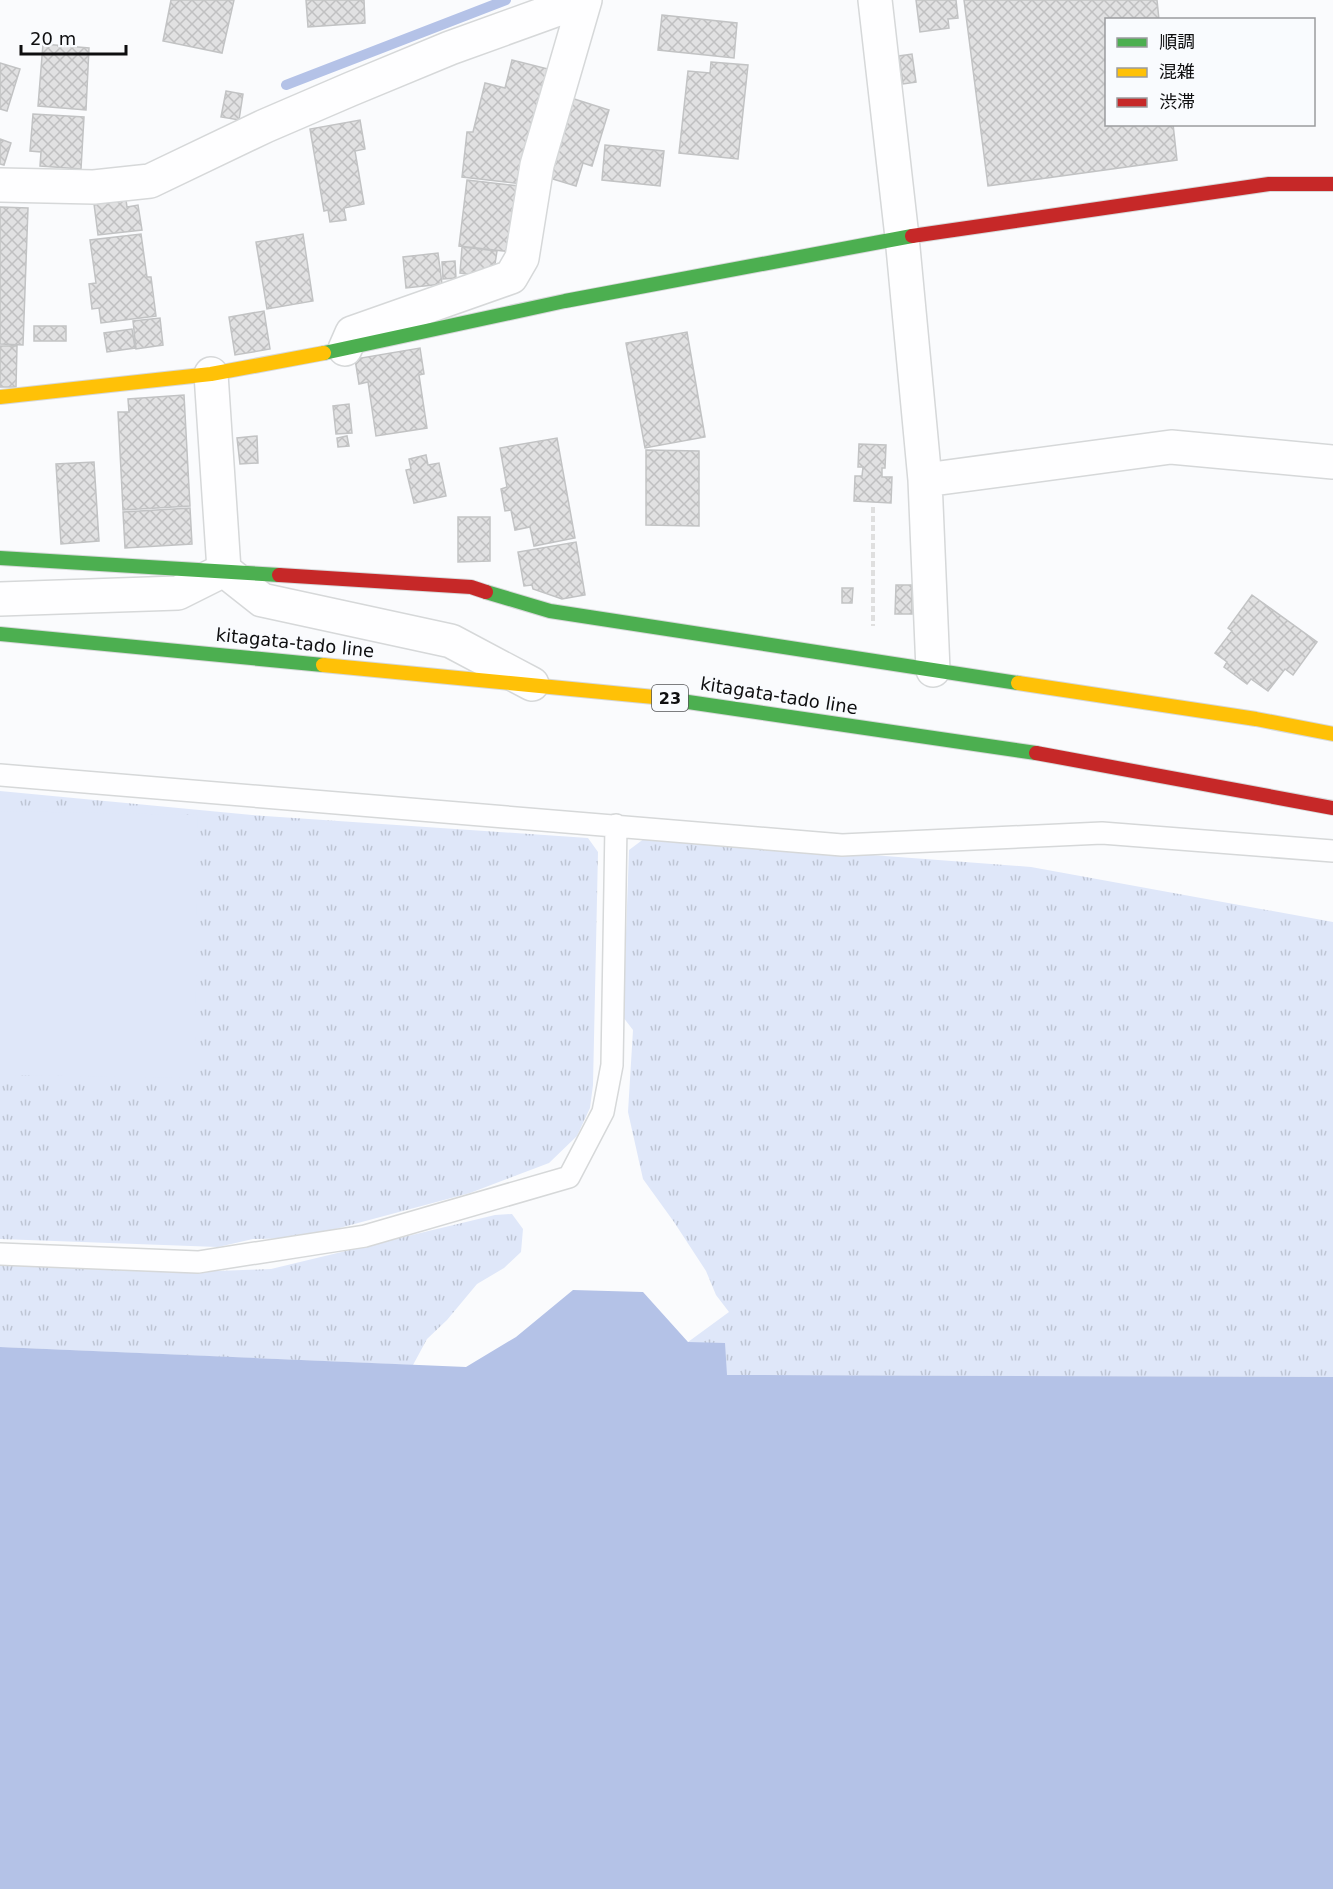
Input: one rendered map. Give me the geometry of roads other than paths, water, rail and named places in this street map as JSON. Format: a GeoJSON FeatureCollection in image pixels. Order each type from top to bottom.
{"type":"FeatureCollection","features":[{"type":"Feature","properties":{"kind":"street"},"geometry":{"type":"LineString","coordinates":[[0,185],[94,187],[150,181],[265,126],[351,89],[450,48],[584,0]]}},
{"type":"Feature","properties":{"kind":"street"},"geometry":{"type":"LineString","coordinates":[[345,349],[352,333],[511,277],[522,258],[537,165],[584,0]]}},
{"type":"Feature","properties":{"kind":"street"},"geometry":{"type":"LineString","coordinates":[[875,0],[902,237],[924,480],[933,670]]}},
{"type":"Feature","properties":{"kind":"street"},"geometry":{"type":"LineString","coordinates":[[0,397],[211,374],[345,349],[565,301],[902,237],[1269,184],[1333,184]]}},
{"type":"Feature","properties":{"kind":"street"},"geometry":{"type":"LineString","coordinates":[[211,374],[225,570],[262,600],[451,641],[532,684]]}},
{"type":"Feature","properties":{"kind":"street"},"geometry":{"type":"LineString","coordinates":[[924,480],[1171,447],[1333,462]]}},
{"type":"Feature","properties":{"kind":"street"},"geometry":{"type":"LineString","coordinates":[[0,558],[225,570],[471,587],[550,611],[1256,719],[1333,734]]}},
{"type":"Feature","properties":{"kind":"street"},"geometry":{"type":"LineString","coordinates":[[0,599],[178,592],[225,570]]}},
{"type":"Feature","properties":{"kind":"street","name":"kitagata-tado line"},"geometry":{"type":"LineString","coordinates":[[0,634],[679,699],[1016,750],[1333,808]]}},
{"type":"Feature","properties":{"kind":"lane"},"geometry":{"type":"LineString","coordinates":[[0,775],[842,845],[1102,833],[1333,850]]}},
{"type":"Feature","properties":{"kind":"lane"},"geometry":{"type":"LineString","coordinates":[[0,1254],[198,1263],[365,1236],[569,1177],[603,1112],[612,1065],[616,825]]}},
{"type":"Feature","properties":{"kind":"water"},"geometry":{"type":"Polygon","coordinates":[[[573,1290],[643,1292],[688,1342],[725,1343],[727,1375],[1333,1377],[1333,1889],[0,1889],[0,1347],[466,1367],[516,1337],[573,1290]]]}},
{"type":"Feature","properties":{"kind":"waterway"},"geometry":{"type":"LineString","coordinates":[[286,85],[506,0]]}}]}
